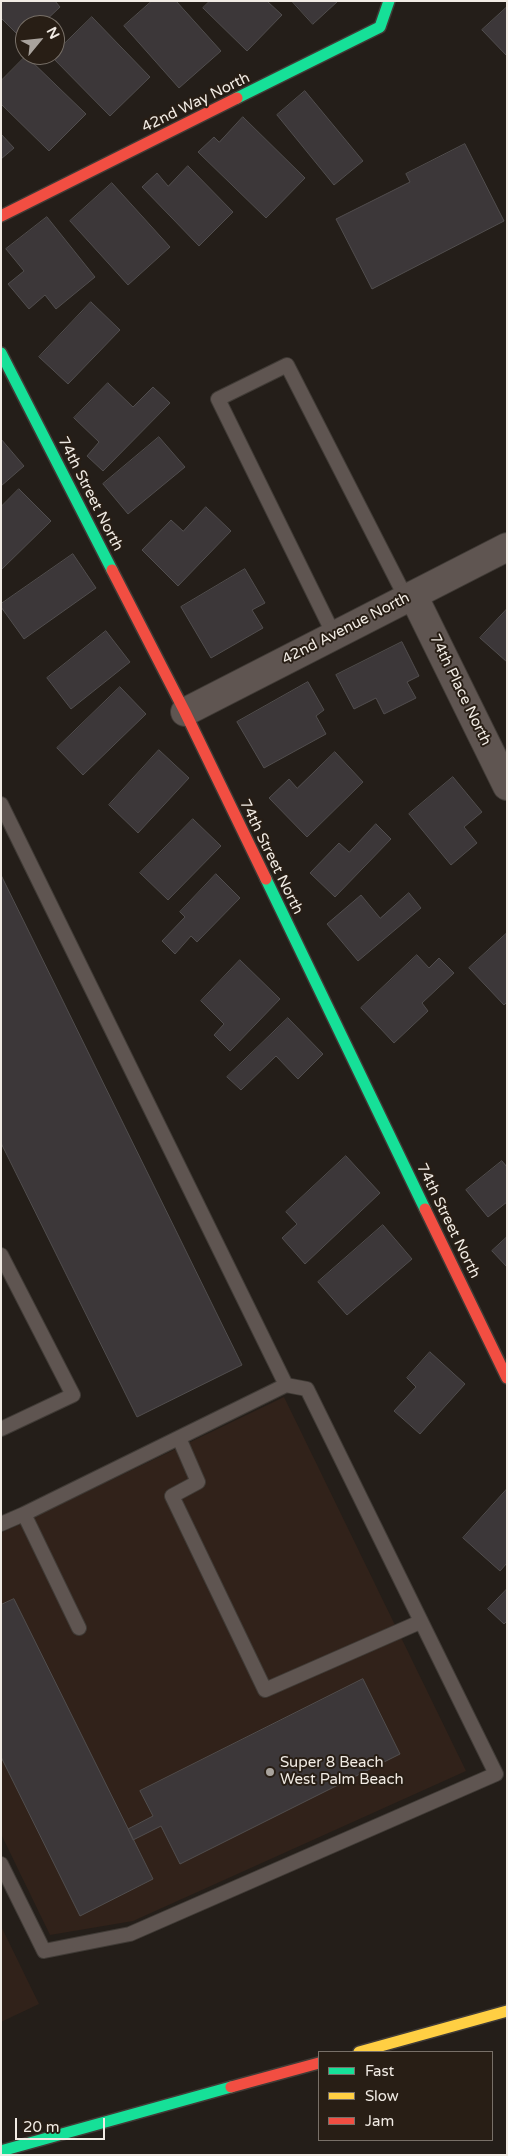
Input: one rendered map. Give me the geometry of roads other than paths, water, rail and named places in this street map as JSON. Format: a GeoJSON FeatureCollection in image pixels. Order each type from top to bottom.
{"type":"FeatureCollection","features":[{"type":"Feature","properties":{"kind":"main road","name":"42nd Way North"},"geometry":{"type":"LineString","coordinates":[[1,216],[380,27],[389,2]]}},
{"type":"Feature","properties":{"kind":"main road","name":"74th Street North"},"geometry":{"type":"LineString","coordinates":[[1,353],[184,712],[507,1378]]}},
{"type":"Feature","properties":{"kind":"main road"},"geometry":{"type":"LineString","coordinates":[[364,2051],[507,2011]]}},
{"type":"Feature","properties":{"kind":"main road"},"geometry":{"type":"LineString","coordinates":[[1,2151],[318,2063]]}},
{"type":"Feature","properties":{"kind":"street","name":"42nd Avenue North"},"geometry":{"type":"LineString","coordinates":[[184,712],[507,547]]}},
{"type":"Feature","properties":{"kind":"street","name":"74th Place North"},"geometry":{"type":"LineString","coordinates":[[410,596],[507,786]]}},
{"type":"Feature","properties":{"kind":"lane"},"geometry":{"type":"LineString","coordinates":[[334,635],[218,399],[287,365],[410,596]]}},
{"type":"Feature","properties":{"kind":"lane"},"geometry":{"type":"LineString","coordinates":[[1,804],[286,1385]]}},
{"type":"Feature","properties":{"kind":"lane"},"geometry":{"type":"LineString","coordinates":[[1,1255],[73,1395],[1,1430]]}},
{"type":"Feature","properties":{"kind":"lane"},"geometry":{"type":"LineString","coordinates":[[1,1524],[286,1385],[307,1389],[496,1774],[130,1934],[44,1951],[1,1864]]}},
{"type":"Feature","properties":{"kind":"lane"},"geometry":{"type":"LineString","coordinates":[[179,1438],[198,1482],[172,1496],[265,1690],[420,1622]]}},
{"type":"Feature","properties":{"kind":"lane"},"geometry":{"type":"LineString","coordinates":[[24,1514],[80,1628]]}},
{"type":"Feature","properties":{"kind":"place","name":"Super 8 Beach West Palm Beach"},"geometry":{"type":"Point","coordinates":[270,1772]}}]}
